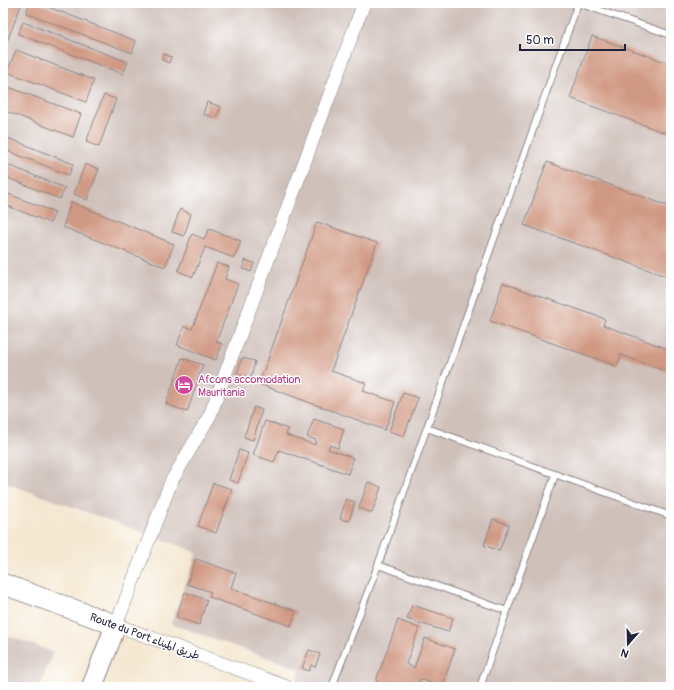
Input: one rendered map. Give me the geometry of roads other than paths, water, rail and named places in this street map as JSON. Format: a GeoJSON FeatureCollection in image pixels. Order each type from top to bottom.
{"type":"FeatureCollection","features":[{"type":"Feature","properties":{"kind":"main road","name":"Route du Port طريق الميناء"},"geometry":{"type":"LineString","coordinates":[[3,584],[116,626]]}},
{"type":"Feature","properties":{"kind":"main road"},"geometry":{"type":"LineString","coordinates":[[92,687],[116,626]]}},
{"type":"Feature","properties":{"kind":"street"},"geometry":{"type":"LineString","coordinates":[[116,626],[171,482],[210,415],[364,3]]}},
{"type":"Feature","properties":{"kind":"street","name":"Route du Port طريق الميناء"},"geometry":{"type":"LineString","coordinates":[[116,626],[287,687]]}},
{"type":"Feature","properties":{"kind":"lane"},"geometry":{"type":"LineString","coordinates":[[332,687],[427,428],[578,4],[671,35]]}},
{"type":"Feature","properties":{"kind":"lane"},"geometry":{"type":"LineString","coordinates":[[427,428],[671,516]]}},
{"type":"Feature","properties":{"kind":"lane"},"geometry":{"type":"LineString","coordinates":[[480,687],[555,475]]}},
{"type":"Feature","properties":{"kind":"lane"},"geometry":{"type":"LineString","coordinates":[[378,564],[507,611]]}},
{"type":"Feature","properties":{"kind":"place","name":"Afcons accomodation Mauritania"},"geometry":{"type":"Point","coordinates":[184,385]}}]}
